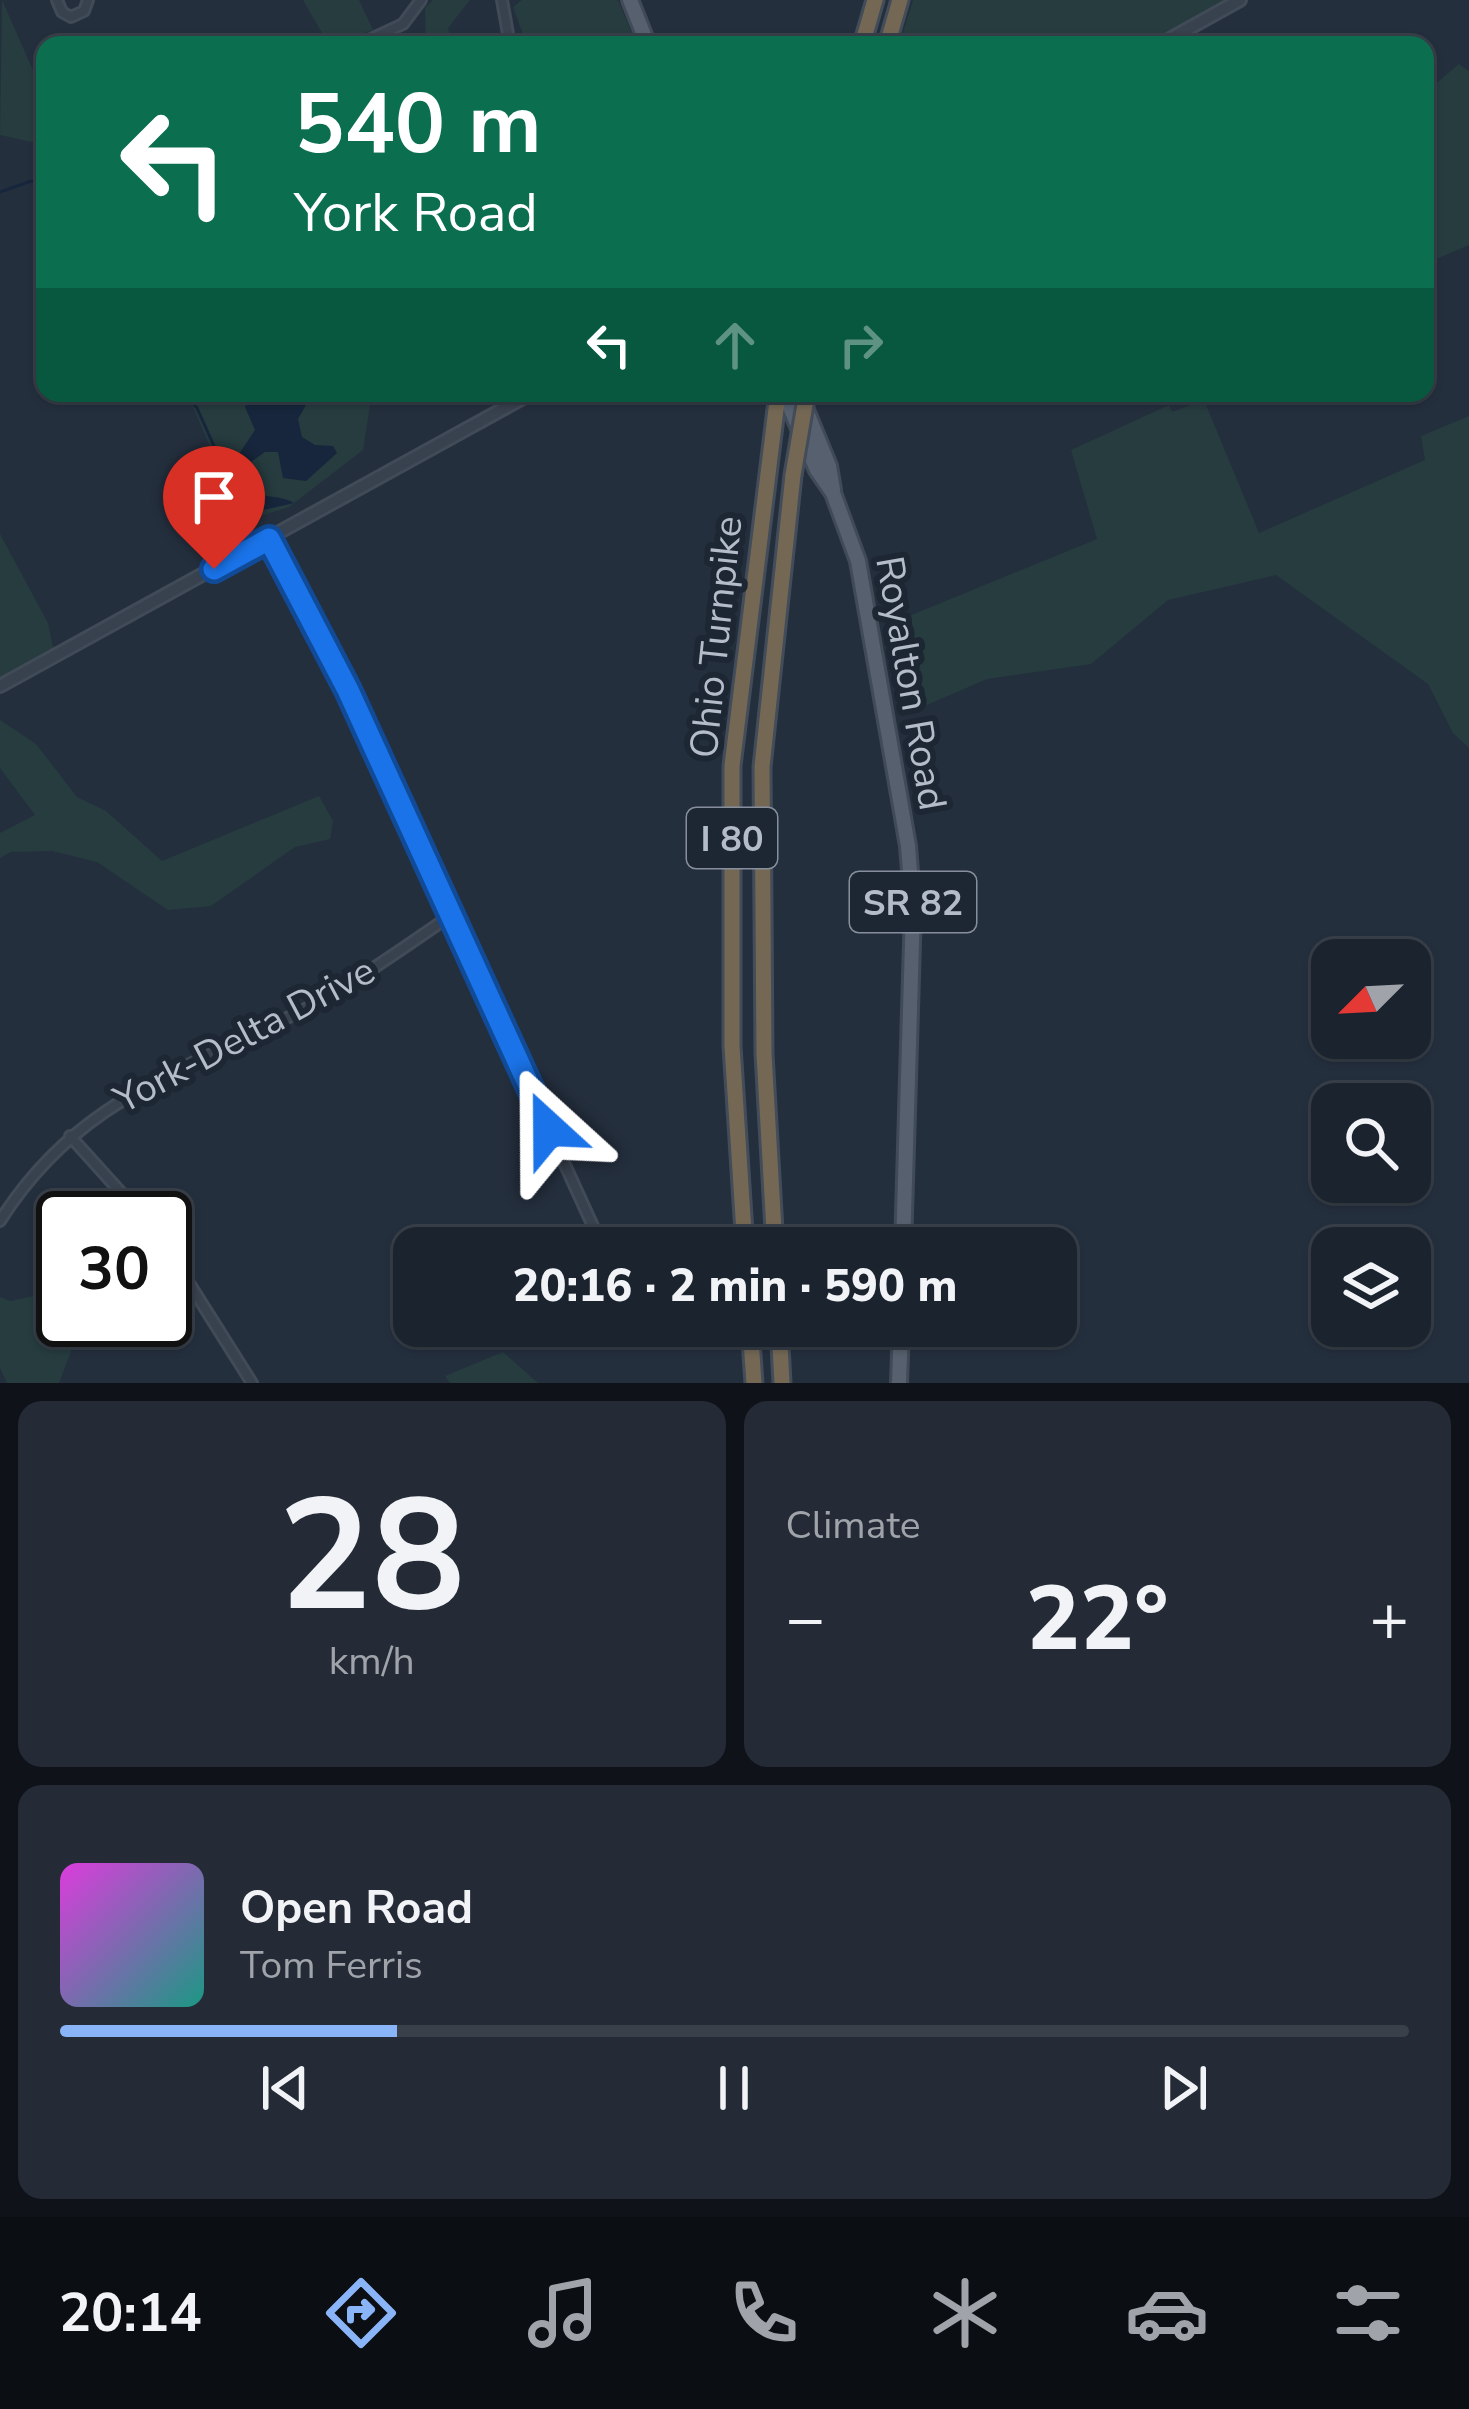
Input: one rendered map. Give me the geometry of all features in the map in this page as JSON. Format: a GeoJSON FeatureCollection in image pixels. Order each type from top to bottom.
{"type":"FeatureCollection","features":[{"type":"Feature","properties":{"kind":"highway"},"geometry":{"type":"LineString","coordinates":[[865,36],[875,0]]}},
{"type":"Feature","properties":{"kind":"highway"},"geometry":{"type":"LineString","coordinates":[[890,36],[900,0]]}},
{"type":"Feature","properties":{"kind":"highway","name":"Ohio Turnpike"},"geometry":{"type":"LineString","coordinates":[[744,1227],[732,1046],[732,766],[771,430],[779,402]]}},
{"type":"Feature","properties":{"kind":"highway","name":"Ohio Turnpike"},"geometry":{"type":"LineString","coordinates":[[774,1227],[764,1054],[763,767],[802,402]]}},
{"type":"Feature","properties":{"kind":"highway"},"geometry":{"type":"LineString","coordinates":[[751,1347],[754,1383]]}},
{"type":"Feature","properties":{"kind":"highway"},"geometry":{"type":"LineString","coordinates":[[780,1347],[782,1383]]}},
{"type":"Feature","properties":{"kind":"main road"},"geometry":{"type":"LineString","coordinates":[[630,0],[644,36]]}},
{"type":"Feature","properties":{"kind":"main road","name":"Royalton Road"},"geometry":{"type":"LineString","coordinates":[[785,402],[833,493]]}},
{"type":"Feature","properties":{"kind":"main road","name":"Royalton Road"},"geometry":{"type":"LineString","coordinates":[[806,402],[858,560],[910,865],[903,1227]]}},
{"type":"Feature","properties":{"kind":"main road"},"geometry":{"type":"LineString","coordinates":[[899,1383],[900,1347]]}},
{"type":"Feature","properties":{"kind":"street"},"geometry":{"type":"LineString","coordinates":[[57,0],[62,12],[71,16],[85,11],[88,0]]}},
{"type":"Feature","properties":{"kind":"street"},"geometry":{"type":"LineString","coordinates":[[377,36],[403,24],[421,0]]}},
{"type":"Feature","properties":{"kind":"street"},"geometry":{"type":"LineString","coordinates":[[502,0],[508,36]]}},
{"type":"Feature","properties":{"kind":"street"},"geometry":{"type":"LineString","coordinates":[[1175,36],[1240,0]]}},
{"type":"Feature","properties":{"kind":"street"},"geometry":{"type":"LineString","coordinates":[[0,686],[269,539],[500,402]]}},
{"type":"Feature","properties":{"kind":"street"},"geometry":{"type":"LineString","coordinates":[[269,539],[338,668],[594,1227]]}},
{"type":"Feature","properties":{"kind":"street","name":"York-Delta Drive"},"geometry":{"type":"LineString","coordinates":[[0,1221],[70,1136],[126,1094],[294,1015],[453,914]]}},
{"type":"Feature","properties":{"kind":"street"},"geometry":{"type":"LineString","coordinates":[[70,1136],[120,1191]]}},
{"type":"Feature","properties":{"kind":"street"},"geometry":{"type":"LineString","coordinates":[[192,1288],[252,1383]]}},
{"type":"Feature","properties":{"kind":"green space"},"geometry":{"type":"Polygon","coordinates":[[[2,0],[36,77],[36,143],[0,135],[2,0]]]}},
{"type":"Feature","properties":{"kind":"green space"},"geometry":{"type":"Polygon","coordinates":[[[303,0],[359,0],[373,30],[355,36],[324,36],[303,0]]]}},
{"type":"Feature","properties":{"kind":"green space"},"geometry":{"type":"Polygon","coordinates":[[[433,0],[470,0],[448,28],[450,36],[426,36],[425,8],[433,0]]]}},
{"type":"Feature","properties":{"kind":"green space"},"geometry":{"type":"Polygon","coordinates":[[[522,0],[618,0],[633,36],[524,36],[513,7],[522,0]]]}},
{"type":"Feature","properties":{"kind":"green space"},"geometry":{"type":"Polygon","coordinates":[[[913,0],[1228,0],[1160,36],[902,36],[913,0]]]}},
{"type":"Feature","properties":{"kind":"green space"},"geometry":{"type":"Polygon","coordinates":[[[1459,64],[1469,71],[1469,245],[1434,260],[1434,85],[1459,64]]]}},
{"type":"Feature","properties":{"kind":"green space"},"geometry":{"type":"Polygon","coordinates":[[[191,402],[371,402],[363,450],[289,507],[251,519],[232,497],[191,402]]]}},
{"type":"Feature","properties":{"kind":"green space"},"geometry":{"type":"Polygon","coordinates":[[[1205,402],[1259,533],[1425,460],[1421,436],[1469,416],[1469,748],[1453,733],[1428,684],[1276,575],[1168,600],[1091,664],[987,679],[906,714],[892,623],[1097,539],[1071,450],[1169,405],[1172,412],[1205,402]]]}},
{"type":"Feature","properties":{"kind":"green space"},"geometry":{"type":"Polygon","coordinates":[[[0,534],[48,623],[53,648],[0,677],[0,534]]]}},
{"type":"Feature","properties":{"kind":"green space"},"geometry":{"type":"Polygon","coordinates":[[[0,720],[36,744],[77,797],[106,811],[162,861],[319,796],[333,821],[330,839],[295,847],[211,906],[168,910],[97,862],[52,851],[11,852],[0,858],[0,833],[35,815],[0,768],[0,720]]]}},
{"type":"Feature","properties":{"kind":"green space"},"geometry":{"type":"Polygon","coordinates":[[[36,1296],[36,1347],[73,1347],[59,1383],[7,1383],[0,1368],[0,1297],[10,1301],[36,1296]]]}},
{"type":"Feature","properties":{"kind":"green space"},"geometry":{"type":"Polygon","coordinates":[[[503,1352],[538,1383],[450,1383],[445,1376],[503,1352]]]}},
{"type":"Feature","properties":{"kind":"water"},"geometry":{"type":"Polygon","coordinates":[[[248,402],[305,402],[298,419],[302,437],[315,445],[333,446],[337,453],[306,481],[283,478],[278,452],[265,452],[245,466],[246,479],[255,492],[294,503],[259,511],[233,463],[255,430],[245,407],[248,402]]]}},
{"type":"Feature","properties":{"kind":"waterway"},"geometry":{"type":"LineString","coordinates":[[0,192],[36,182]]}},
{"type":"Feature","properties":{"kind":"waterway"},"geometry":{"type":"LineString","coordinates":[[192,402],[238,500],[259,506]]}},
{"type":"Feature","properties":{"kind":"route"},"geometry":{"type":"LineString","coordinates":[[214,569],[269,539],[348,690],[549,1129]]}}]}
